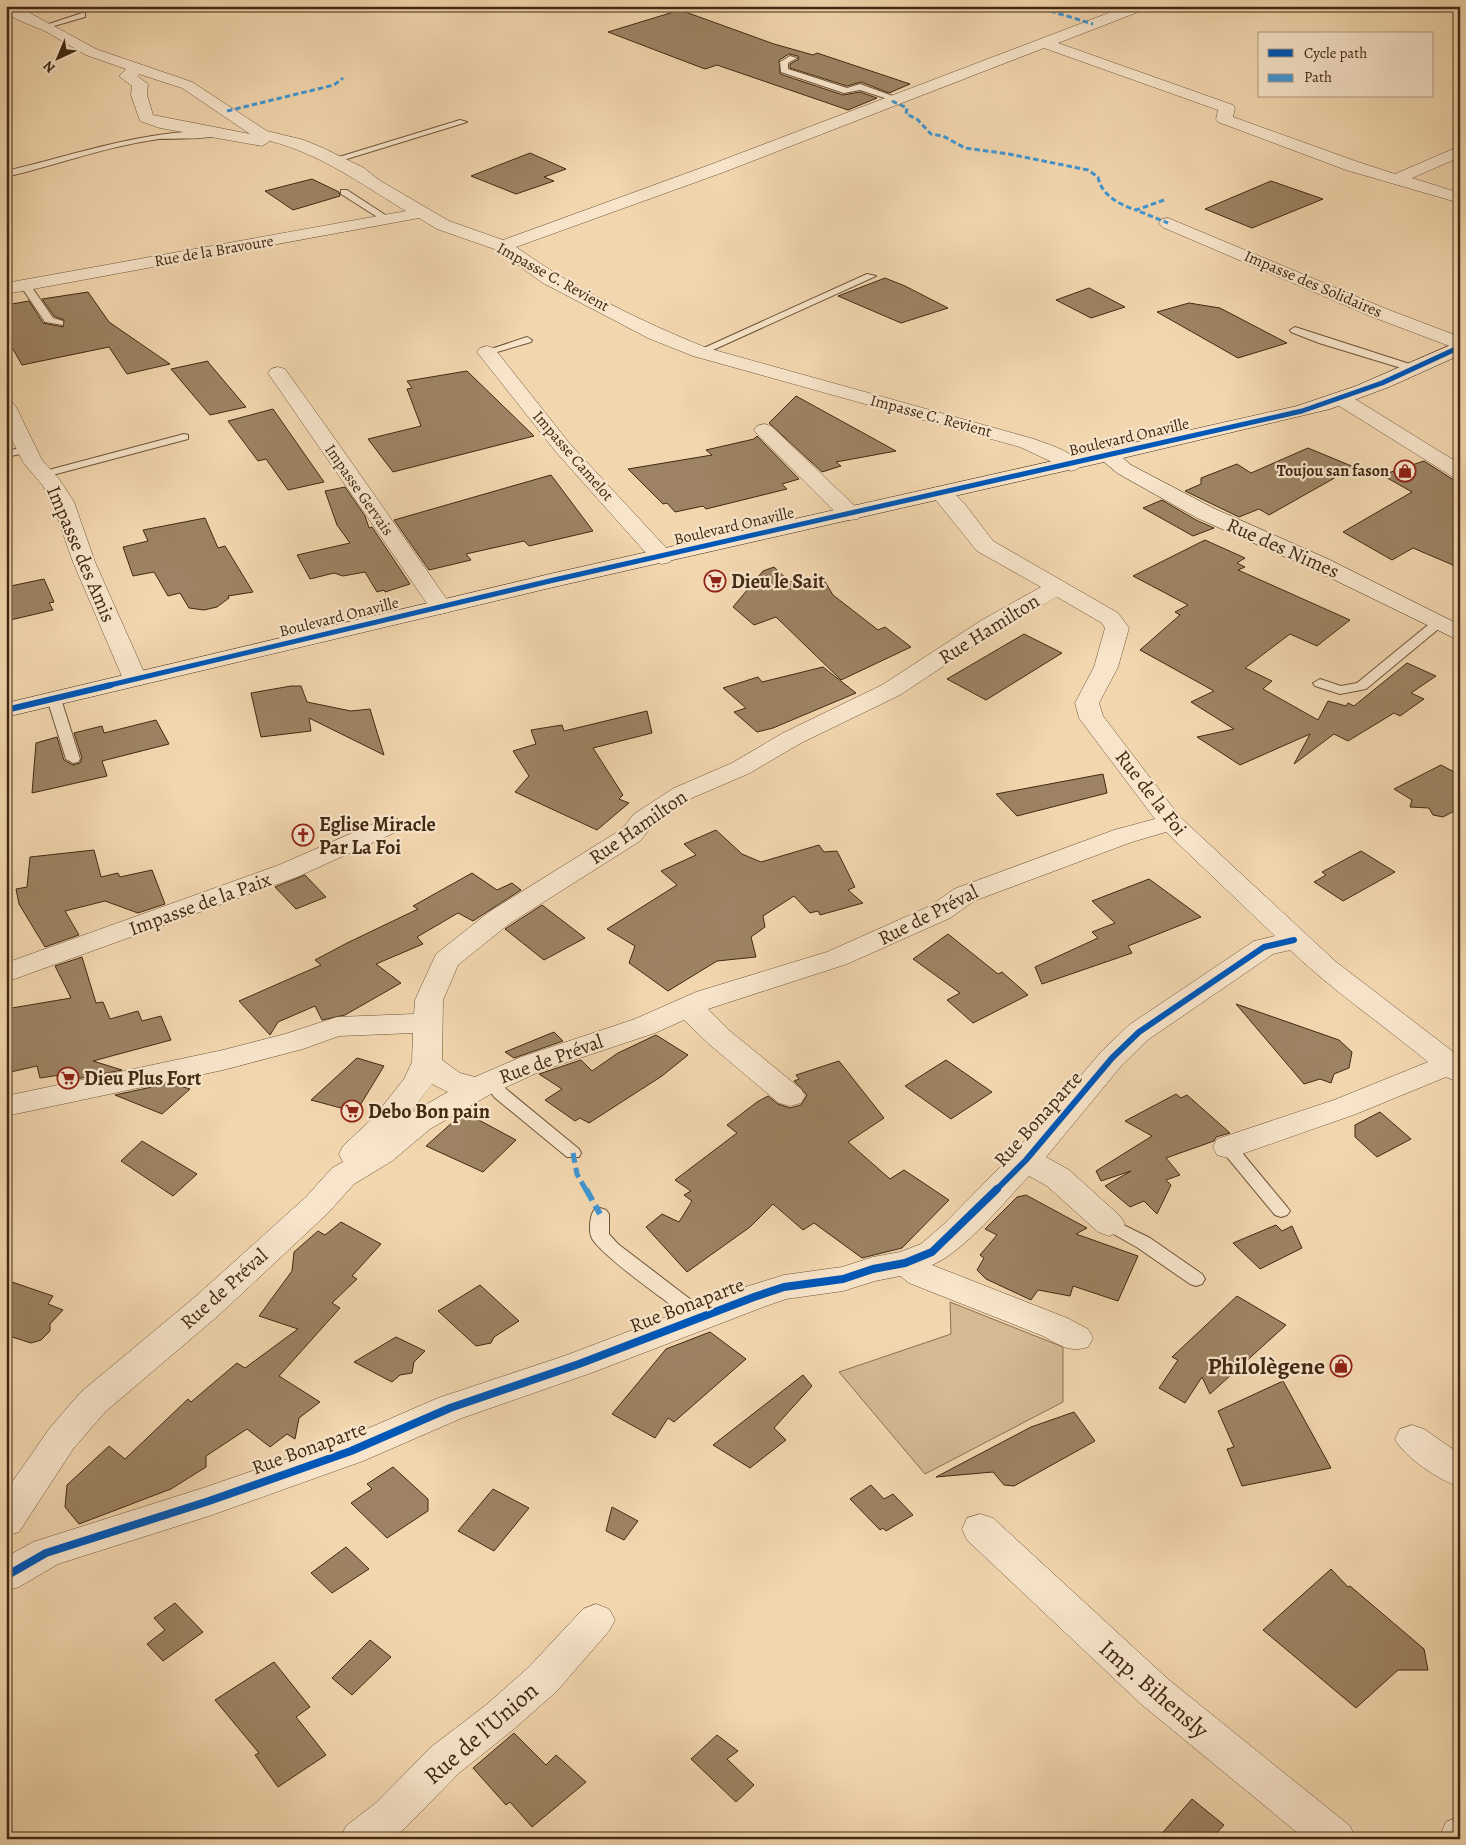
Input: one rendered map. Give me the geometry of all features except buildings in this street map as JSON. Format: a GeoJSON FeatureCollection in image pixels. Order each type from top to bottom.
{"type":"FeatureCollection","features":[{"type":"Feature","properties":{"kind":"street","name":"Impasse C. Revient"},"geometry":{"type":"LineString","coordinates":[[8,6],[21,16],[47,26],[91,52],[187,85],[254,130],[278,140],[298,143],[358,172],[373,184],[421,213],[443,225],[503,246],[549,279],[655,334],[700,352],[1027,443],[1052,453],[1070,465]]}},
{"type":"Feature","properties":{"kind":"street"},"geometry":{"type":"LineString","coordinates":[[503,246],[718,168],[1141,6]]}},
{"type":"Feature","properties":{"kind":"street"},"geometry":{"type":"LineString","coordinates":[[1044,43],[1227,108],[1224,119],[1352,166],[1460,198]]}},
{"type":"Feature","properties":{"kind":"street"},"geometry":{"type":"LineString","coordinates":[[137,68],[127,76],[140,84],[140,95],[146,118],[160,123],[268,142],[278,140]]}},
{"type":"Feature","properties":{"kind":"street"},"geometry":{"type":"LineString","coordinates":[[1397,179],[1460,151]]}},
{"type":"Feature","properties":{"kind":"street","name":"Rue de la Bravoure"},"geometry":{"type":"LineString","coordinates":[[6,288],[421,213]]}},
{"type":"Feature","properties":{"kind":"street","name":"Impasse des Solidaires"},"geometry":{"type":"LineString","coordinates":[[1168,223],[1460,346]]}},
{"type":"Feature","properties":{"kind":"street","name":"Boulevard Onaville"},"geometry":{"type":"LineString","coordinates":[[6,710],[441,607],[1070,465],[1343,400],[1415,370],[1460,346]]}},
{"type":"Feature","properties":{"kind":"street","name":"Impasse Camelot"},"geometry":{"type":"LineString","coordinates":[[488,352],[563,448],[662,557]]}},
{"type":"Feature","properties":{"kind":"street","name":"Impasse Gervais"},"geometry":{"type":"LineString","coordinates":[[280,369],[378,514],[398,547],[441,607]]}},
{"type":"Feature","properties":{"kind":"street"},"geometry":{"type":"LineString","coordinates":[[1343,400],[1460,473]]}},
{"type":"Feature","properties":{"kind":"street","name":"Impasse des Amis"},"geometry":{"type":"LineString","coordinates":[[6,407],[16,452],[33,462],[45,474],[63,502],[84,562],[135,679]]}},
{"type":"Feature","properties":{"kind":"street"},"geometry":{"type":"LineString","coordinates":[[764,430],[850,514]]}},
{"type":"Feature","properties":{"kind":"street","name":"Rue des Nimes"},"geometry":{"type":"LineString","coordinates":[[1109,456],[1124,469],[1206,513],[1320,564],[1460,634]]}},
{"type":"Feature","properties":{"kind":"street","name":"Rue de la Foi"},"geometry":{"type":"LineString","coordinates":[[941,494],[956,508],[985,546],[1110,618],[1117,628],[1109,660],[1087,703],[1091,718],[1115,746],[1171,823],[1248,894],[1294,940],[1353,990],[1402,1025],[1454,1069]]}},
{"type":"Feature","properties":{"kind":"street","name":"Rue Hamilton"},"geometry":{"type":"LineString","coordinates":[[422,1073],[429,1000],[446,960],[499,918],[631,834],[643,820],[683,793],[741,768],[792,738],[891,690],[990,625],[1058,587]]}},
{"type":"Feature","properties":{"kind":"street","name":"Rue de Préval"},"geometry":{"type":"LineString","coordinates":[[6,1521],[61,1439],[93,1402],[207,1306],[317,1205],[343,1176],[381,1153],[419,1122],[475,1091],[573,1049],[645,1026],[687,1006],[837,958],[940,912],[964,895],[1124,836],[1171,823]]}},
{"type":"Feature","properties":{"kind":"street","name":"Impasse de la Paix"},"geometry":{"type":"LineString","coordinates":[[6,973],[280,874],[337,851],[390,825]]}},
{"type":"Feature","properties":{"kind":"street","name":"Rue Bonaparte"},"geometry":{"type":"LineString","coordinates":[[6,1576],[46,1553],[209,1501],[351,1451],[450,1408],[579,1364],[784,1287],[843,1280],[873,1269],[905,1263],[932,1252],[955,1232],[1026,1160],[1112,1058],[1139,1032],[1264,947],[1294,940]]}},
{"type":"Feature","properties":{"kind":"street"},"geometry":{"type":"LineString","coordinates":[[687,1006],[720,1038],[790,1096]]}},
{"type":"Feature","properties":{"kind":"street"},"geometry":{"type":"LineString","coordinates":[[6,1106],[223,1060],[293,1042],[337,1028],[412,1023],[428,1026]]}},
{"type":"Feature","properties":{"kind":"street"},"geometry":{"type":"LineString","coordinates":[[1228,1147],[1454,1069]]}},
{"type":"Feature","properties":{"kind":"street"},"geometry":{"type":"LineString","coordinates":[[422,1073],[427,1093],[442,1100],[475,1091]]}},
{"type":"Feature","properties":{"kind":"street"},"geometry":{"type":"LineString","coordinates":[[343,1176],[343,1164],[370,1140],[422,1073]]}},
{"type":"Feature","properties":{"kind":"street"},"geometry":{"type":"LineString","coordinates":[[1026,1160],[1058,1178],[1109,1224]]}},
{"type":"Feature","properties":{"kind":"street"},"geometry":{"type":"LineString","coordinates":[[905,1263],[920,1274],[1055,1327],[1076,1338]]}},
{"type":"Feature","properties":{"kind":"street"},"geometry":{"type":"LineString","coordinates":[[1412,1439],[1460,1473]]}},
{"type":"Feature","properties":{"kind":"street","name":"Imp. Bihensly"},"geometry":{"type":"LineString","coordinates":[[980,1529],[1155,1692],[1336,1839]]}},
{"type":"Feature","properties":{"kind":"street","name":"Rue de l'Union"},"geometry":{"type":"LineString","coordinates":[[360,1839],[391,1816],[444,1760],[500,1717],[543,1679],[596,1620]]}},
{"type":"Feature","properties":{"kind":"street"},"geometry":{"type":"LineString","coordinates":[[1458,1839],[1460,1835]]}},
{"type":"Feature","properties":{"kind":"lane"},"geometry":{"type":"LineString","coordinates":[[47,26],[82,16]]}},
{"type":"Feature","properties":{"kind":"lane"},"geometry":{"type":"LineString","coordinates":[[793,58],[784,62],[784,70],[847,91],[860,87],[897,99]]}},
{"type":"Feature","properties":{"kind":"lane"},"geometry":{"type":"LineString","coordinates":[[334,160],[463,122]]}},
{"type":"Feature","properties":{"kind":"lane"},"geometry":{"type":"LineString","coordinates":[[6,174],[145,138],[172,134],[225,134]]}},
{"type":"Feature","properties":{"kind":"lane"},"geometry":{"type":"LineString","coordinates":[[344,192],[385,218]]}},
{"type":"Feature","properties":{"kind":"lane"},"geometry":{"type":"LineString","coordinates":[[700,352],[871,276]]}},
{"type":"Feature","properties":{"kind":"lane"},"geometry":{"type":"LineString","coordinates":[[25,285],[49,320],[59,322]]}},
{"type":"Feature","properties":{"kind":"lane"},"geometry":{"type":"LineString","coordinates":[[1295,330],[1322,341],[1415,370]]}},
{"type":"Feature","properties":{"kind":"lane"},"geometry":{"type":"LineString","coordinates":[[488,352],[527,340]]}},
{"type":"Feature","properties":{"kind":"lane"},"geometry":{"type":"LineString","coordinates":[[45,474],[184,437]]}},
{"type":"Feature","properties":{"kind":"lane"},"geometry":{"type":"LineString","coordinates":[[1320,684],[1340,690],[1361,686],[1438,623]]}},
{"type":"Feature","properties":{"kind":"lane"},"geometry":{"type":"LineString","coordinates":[[54,699],[73,759]]}},
{"type":"Feature","properties":{"kind":"lane"},"geometry":{"type":"LineString","coordinates":[[475,1091],[500,1093],[573,1153]]}},
{"type":"Feature","properties":{"kind":"lane"},"geometry":{"type":"LineString","coordinates":[[1228,1147],[1281,1212]]}},
{"type":"Feature","properties":{"kind":"lane"},"geometry":{"type":"LineString","coordinates":[[600,1214],[600,1236],[612,1249],[701,1317]]}},
{"type":"Feature","properties":{"kind":"lane"},"geometry":{"type":"LineString","coordinates":[[1109,1224],[1144,1243],[1196,1278]]}},
{"type":"Feature","properties":{"kind":"shaded area"},"geometry":{"type":"Polygon","coordinates":[[[950,1302],[1063,1347],[1063,1402],[925,1474],[839,1372],[951,1334],[950,1302]]]}},
{"type":"Feature","properties":{"kind":"marked path"},"geometry":{"type":"LineString","coordinates":[[16,11],[37,6]]}},
{"type":"Feature","properties":{"kind":"marked path"},"geometry":{"type":"LineString","coordinates":[[1034,6],[1093,24]]}},
{"type":"Feature","properties":{"kind":"marked path"},"geometry":{"type":"LineString","coordinates":[[227,111],[334,85],[343,78]]}},
{"type":"Feature","properties":{"kind":"marked path"},"geometry":{"type":"LineString","coordinates":[[892,101],[907,108],[906,114],[917,119],[931,134],[943,136],[965,148],[1009,154],[1045,163],[1068,165],[1088,170],[1098,177],[1099,183],[1114,201],[1136,210]]}},
{"type":"Feature","properties":{"kind":"marked path"},"geometry":{"type":"LineString","coordinates":[[1164,200],[1136,210],[1168,223]]}},
{"type":"Feature","properties":{"kind":"marked path"},"geometry":{"type":"LineString","coordinates":[[573,1153],[577,1174],[600,1214]]}},
{"type":"Feature","properties":{"kind":"cycle path"},"geometry":{"type":"LineString","coordinates":[[6,710],[554,580],[1302,411],[1382,383],[1460,347]]}},
{"type":"Feature","properties":{"kind":"cycle path"},"geometry":{"type":"LineString","coordinates":[[6,1576],[46,1553],[209,1501],[351,1451],[450,1408],[579,1364],[754,1297],[784,1287],[843,1279],[873,1269],[905,1263],[932,1252],[955,1232],[1026,1160],[1112,1058],[1139,1032],[1264,947],[1294,940]]}},
{"type":"Feature","properties":{"kind":"place","name":"Toujou san fason"},"geometry":{"type":"Point","coordinates":[1405,471]}},
{"type":"Feature","properties":{"kind":"place","name":"Dieu le Sait"},"geometry":{"type":"Point","coordinates":[715,581]}},
{"type":"Feature","properties":{"kind":"place","name":"Eglise Miracle Par La Foi"},"geometry":{"type":"Point","coordinates":[303,835]}},
{"type":"Feature","properties":{"kind":"place","name":"Dieu Plus Fort"},"geometry":{"type":"Point","coordinates":[68,1078]}},
{"type":"Feature","properties":{"kind":"place","name":"Debo Bon pain"},"geometry":{"type":"Point","coordinates":[352,1111]}},
{"type":"Feature","properties":{"kind":"place","name":"Philolègene"},"geometry":{"type":"Point","coordinates":[1341,1366]}}]}
